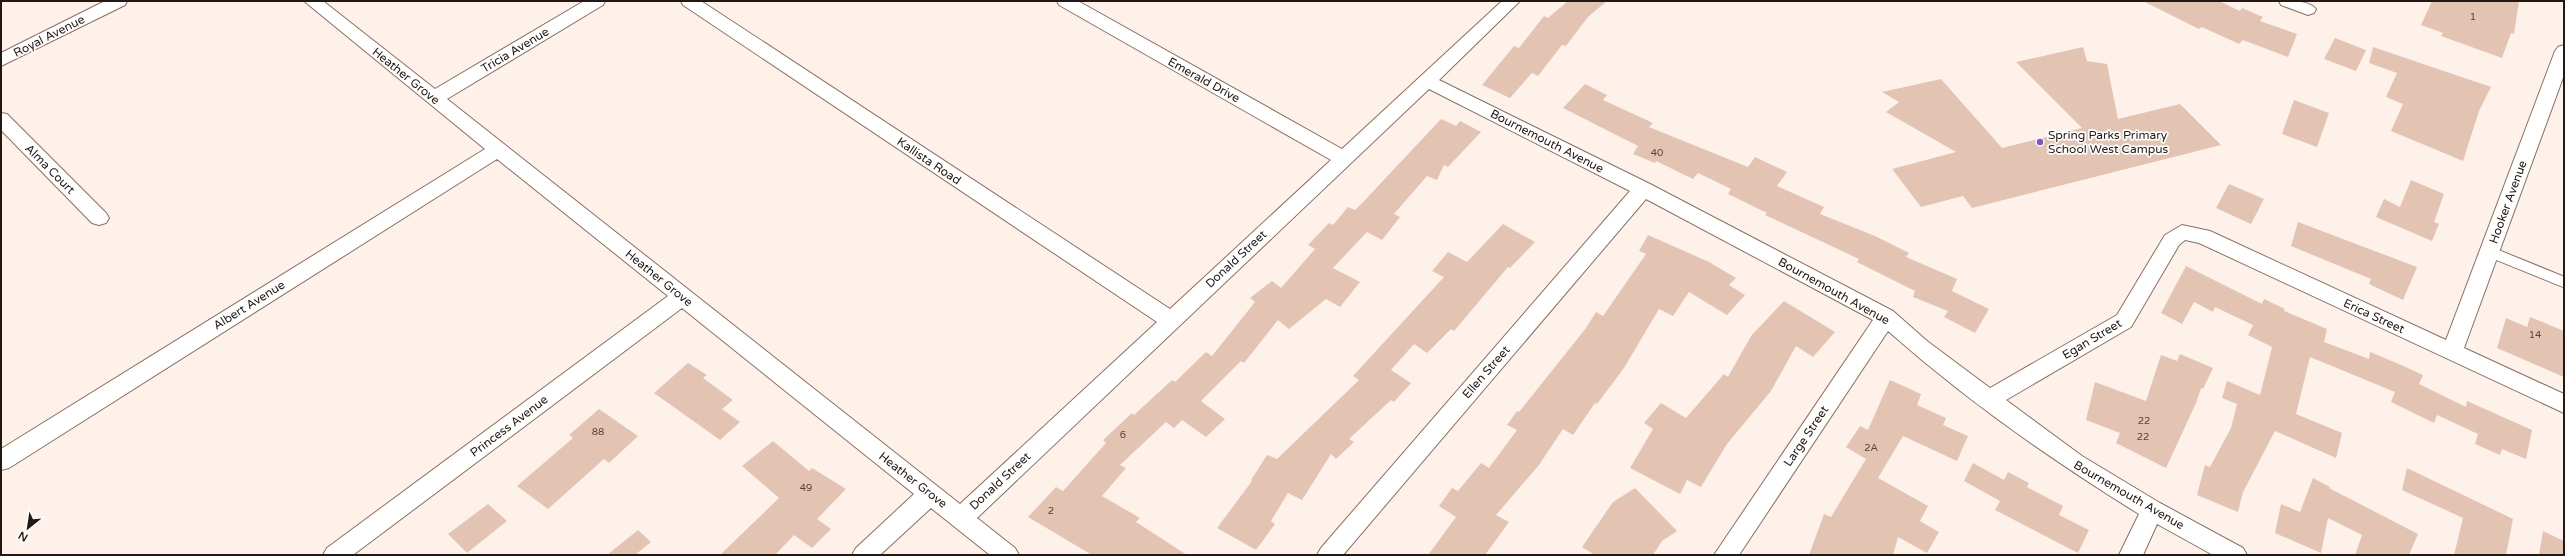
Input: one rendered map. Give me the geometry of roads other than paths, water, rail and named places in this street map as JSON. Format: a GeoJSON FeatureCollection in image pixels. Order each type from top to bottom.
{"type":"FeatureCollection","features":[{"type":"Feature","properties":{"kind":"street","name":"Royal Avenue"},"geometry":{"type":"LineString","coordinates":[[1,60],[119,1]]}},
{"type":"Feature","properties":{"kind":"street","name":"Heather Grove"},"geometry":{"type":"LineString","coordinates":[[312,1],[1007,555]]}},
{"type":"Feature","properties":{"kind":"street","name":"Tricia Avenue"},"geometry":{"type":"LineString","coordinates":[[434,98],[597,1]]}},
{"type":"Feature","properties":{"kind":"street","name":"Kallista Road"},"geometry":{"type":"LineString","coordinates":[[689,1],[1170,320]]}},
{"type":"Feature","properties":{"kind":"street","name":"Emerald Drive"},"geometry":{"type":"LineString","coordinates":[[1065,1],[1343,158]]}},
{"type":"Feature","properties":{"kind":"street","name":"Donald Street"},"geometry":{"type":"LineString","coordinates":[[961,518],[1170,320],[1343,158],[1427,82],[1512,1]]}},
{"type":"Feature","properties":{"kind":"street"},"geometry":{"type":"LineString","coordinates":[[2287,1],[2308,9]]}},
{"type":"Feature","properties":{"kind":"street","name":"Hooker Avenue"},"geometry":{"type":"LineString","coordinates":[[2452,353],[2564,52]]}},
{"type":"Feature","properties":{"kind":"street","name":"Bournemouth Avenue"},"geometry":{"type":"LineString","coordinates":[[1427,82],[1644,189],[1886,318],[1989,399],[2074,463],[2152,510],[2235,555]]}},
{"type":"Feature","properties":{"kind":"street","name":"Alma Court"},"geometry":{"type":"LineString","coordinates":[[1,119],[99,218]]}},
{"type":"Feature","properties":{"kind":"street","name":"Albert Avenue"},"geometry":{"type":"LineString","coordinates":[[1,461],[498,149]]}},
{"type":"Feature","properties":{"kind":"street","name":"Ellen Street"},"geometry":{"type":"LineString","coordinates":[[1329,555],[1644,189]]}},
{"type":"Feature","properties":{"kind":"street","name":"Erica Street"},"geometry":{"type":"LineString","coordinates":[[2182,232],[2203,236],[2564,404]]}},
{"type":"Feature","properties":{"kind":"street","name":"Egan Street"},"geometry":{"type":"LineString","coordinates":[[1989,399],[2124,321],[2172,240],[2182,232]]}},
{"type":"Feature","properties":{"kind":"street","name":"Princess Avenue"},"geometry":{"type":"LineString","coordinates":[[335,555],[682,297]]}},
{"type":"Feature","properties":{"kind":"street","name":"Large Street"},"geometry":{"type":"LineString","coordinates":[[1726,555],[1886,318]]}},
{"type":"Feature","properties":{"kind":"street"},"geometry":{"type":"LineString","coordinates":[[864,555],[930,494]]}},
{"type":"Feature","properties":{"kind":"street"},"geometry":{"type":"LineString","coordinates":[[2131,555],[2152,510]]}},
{"type":"Feature","properties":{"kind":"lane"},"geometry":{"type":"LineString","coordinates":[[2490,252],[2564,282]]}},
{"type":"Feature","properties":{"kind":"place","name":"Spring Parks Primary School West Campus"},"geometry":{"type":"Point","coordinates":[2040,142]}}]}
